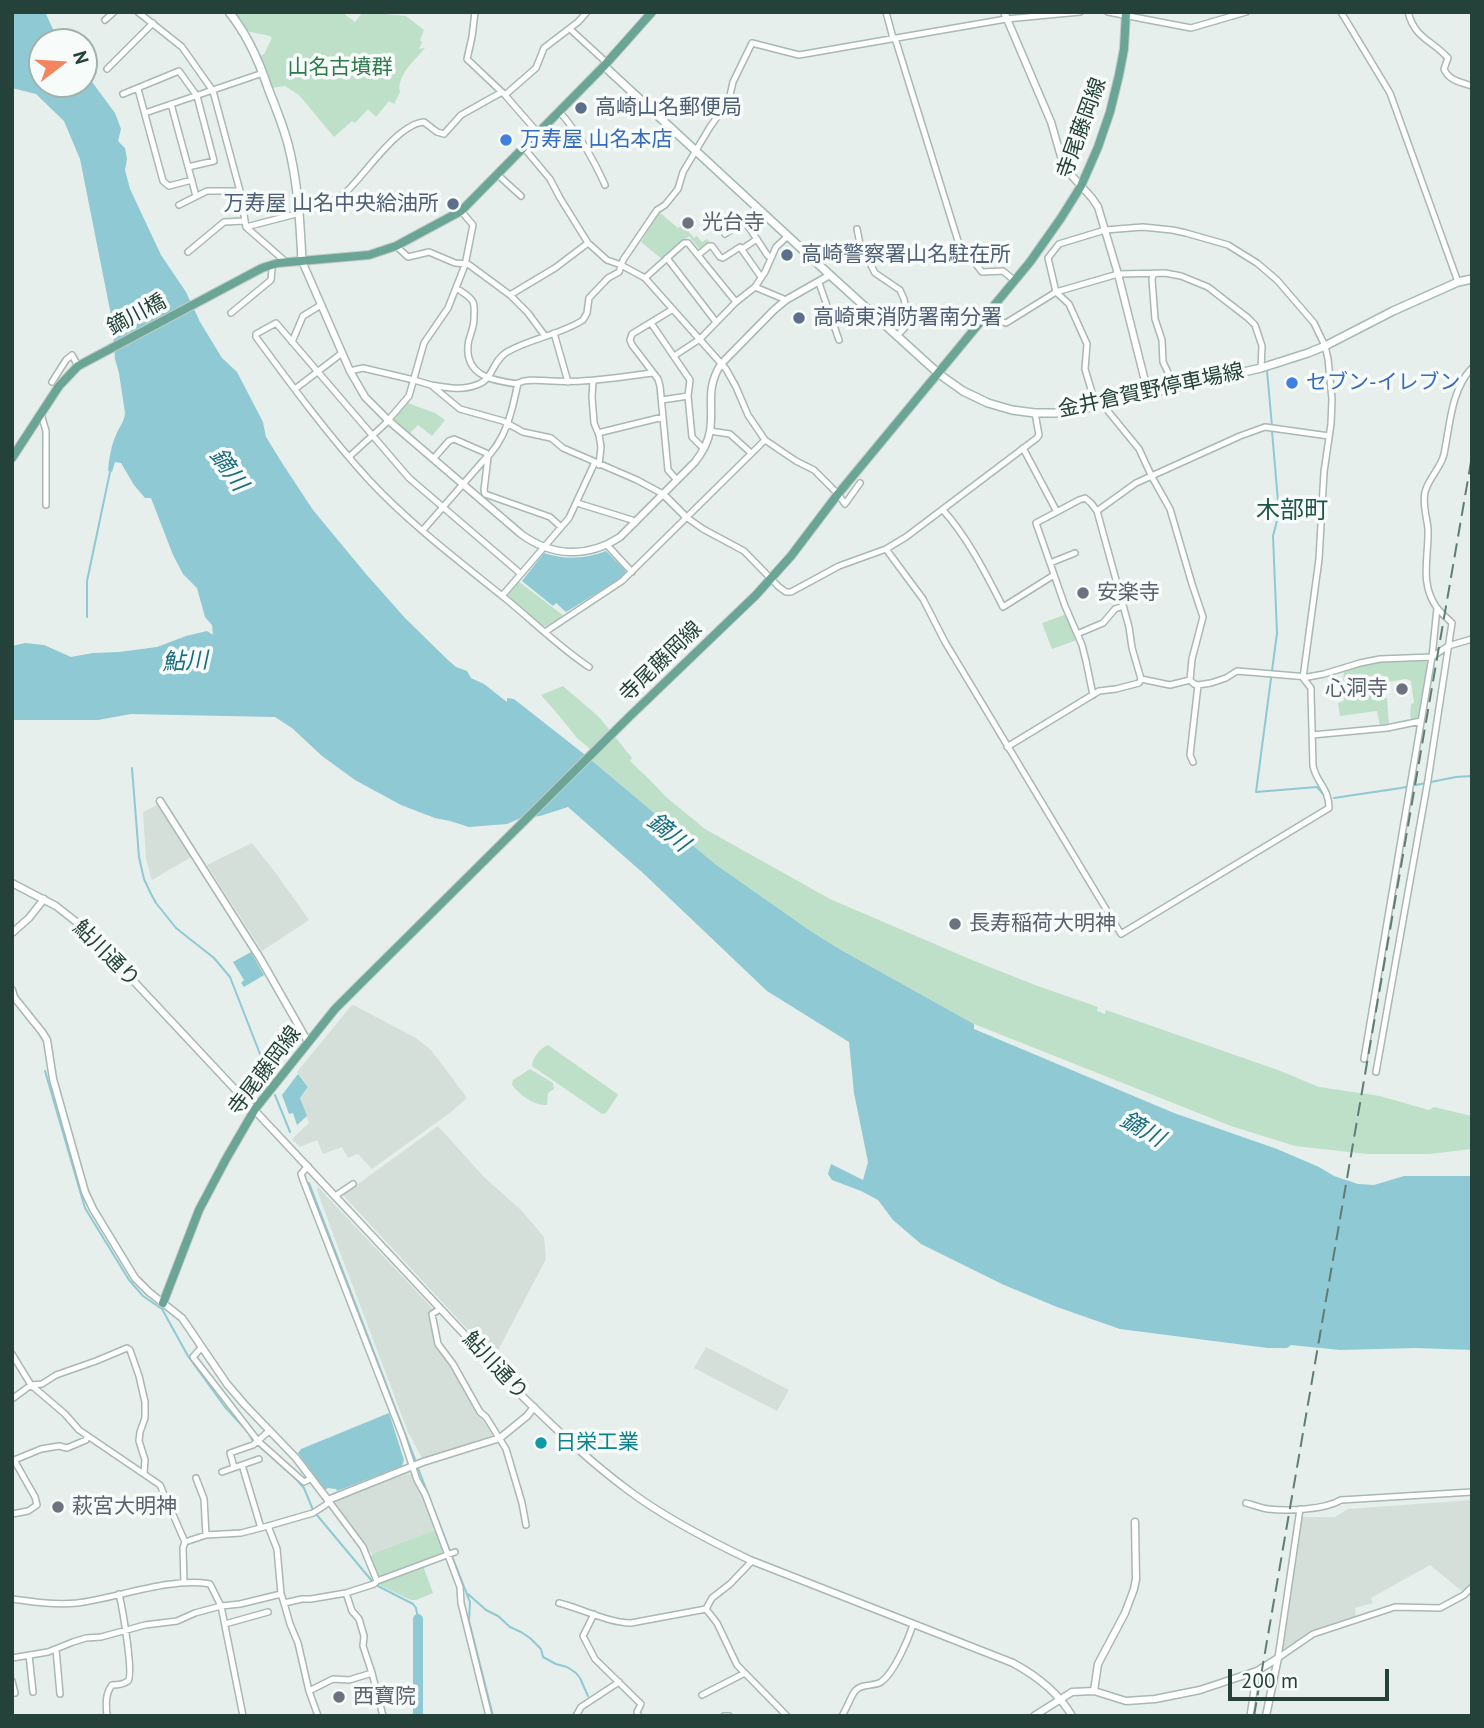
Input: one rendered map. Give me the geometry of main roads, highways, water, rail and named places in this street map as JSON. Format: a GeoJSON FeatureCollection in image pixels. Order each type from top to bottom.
{"type":"FeatureCollection","features":[{"type":"Feature","properties":{"kind":"main road"},"geometry":{"type":"LineString","coordinates":[[229,12],[251,46],[288,144],[300,211],[302,261],[369,255],[396,246],[461,211],[605,64],[649,13]]}},
{"type":"Feature","properties":{"kind":"main road","name":"寺尾藤岡線"},"geometry":{"type":"LineString","coordinates":[[163,1303],[199,1210],[226,1159],[255,1110],[335,1009],[640,706],[733,618],[790,556],[838,494],[1015,281],[1081,186],[1098,147],[1110,112],[1123,51],[1126,14]]}},
{"type":"Feature","properties":{"kind":"main road","name":"金井倉賀野停車場線"},"geometry":{"type":"LineString","coordinates":[[605,64],[696,152],[939,374],[975,398],[1000,407],[1035,413],[1056,413],[1261,368],[1325,346],[1393,311],[1458,282],[1472,279]]}},
{"type":"Feature","properties":{"kind":"main road","name":"鏑川橋"},"geometry":{"type":"LineString","coordinates":[[12,458],[59,386],[80,366],[254,272],[271,265],[302,261]]}},
{"type":"Feature","properties":{"kind":"water"},"geometry":{"type":"Polygon","coordinates":[[[12,12],[45,12],[52,28],[28,28],[28,92],[12,88],[12,12]]]}},
{"type":"Feature","properties":{"kind":"water"},"geometry":{"type":"Polygon","coordinates":[[[98,90],[115,113],[121,129],[118,141],[125,148],[125,170],[130,189],[161,255],[186,292],[200,322],[222,358],[237,372],[263,422],[266,437],[313,510],[405,618],[449,661],[467,671],[471,678],[484,684],[507,702],[507,698],[514,699],[715,864],[812,932],[974,1024],[974,1029],[1174,1113],[1277,1149],[1334,1176],[1358,1184],[1374,1185],[1404,1176],[1472,1176],[1472,1350],[1340,1350],[1291,1345],[1287,1348],[1268,1348],[1120,1329],[1004,1285],[921,1244],[893,1220],[878,1200],[832,1180],[828,1174],[831,1164],[863,1180],[868,1162],[854,1093],[849,1042],[767,991],[643,873],[568,807],[507,824],[469,827],[435,818],[401,805],[355,780],[275,717],[131,714],[98,720],[12,720],[12,646],[25,643],[44,645],[71,657],[157,647],[207,631],[213,635],[212,625],[205,617],[197,588],[183,574],[173,555],[151,498],[145,498],[121,463],[115,462],[112,472],[108,471],[113,444],[125,413],[115,359],[112,320],[80,159],[64,121],[40,98],[98,98],[98,90]]]}},
{"type":"Feature","properties":{"kind":"water"},"geometry":{"type":"Polygon","coordinates":[[[606,551],[625,573],[566,612],[556,603],[553,606],[522,581],[544,553],[575,558],[606,551]]]}},
{"type":"Feature","properties":{"kind":"water"},"geometry":{"type":"Polygon","coordinates":[[[251,952],[264,975],[244,987],[241,983],[244,980],[233,962],[251,952]]]}},
{"type":"Feature","properties":{"kind":"water"},"geometry":{"type":"Polygon","coordinates":[[[298,1074],[308,1087],[300,1098],[307,1116],[297,1125],[293,1113],[289,1114],[282,1095],[298,1074]]]}},
{"type":"Feature","properties":{"kind":"water"},"geometry":{"type":"Polygon","coordinates":[[[389,1413],[404,1460],[402,1466],[337,1491],[328,1488],[325,1490],[298,1453],[301,1449],[389,1413]]]}},
{"type":"Feature","properties":{"kind":"waterway"},"geometry":{"type":"LineString","coordinates":[[1267,371],[1272,426]]}},
{"type":"Feature","properties":{"kind":"waterway"},"geometry":{"type":"LineString","coordinates":[[1272,431],[1279,513],[1273,536],[1277,633],[1256,792],[1317,787],[1324,795]]}},
{"type":"Feature","properties":{"kind":"waterway"},"geometry":{"type":"LineString","coordinates":[[87,617],[87,581],[110,472]]}},
{"type":"Feature","properties":{"kind":"waterway"},"geometry":{"type":"LineString","coordinates":[[132,768],[139,857],[144,879],[156,903],[176,928],[214,958],[230,977],[269,1077]]}},
{"type":"Feature","properties":{"kind":"waterway"},"geometry":{"type":"LineString","coordinates":[[1334,798],[1472,776]]}},
{"type":"Feature","properties":{"kind":"waterway"},"geometry":{"type":"LineString","coordinates":[[45,1071],[85,1208],[129,1280],[143,1296],[162,1309],[188,1356],[253,1441]]}},
{"type":"Feature","properties":{"kind":"waterway"},"geometry":{"type":"LineString","coordinates":[[275,1095],[290,1132]]}},
{"type":"Feature","properties":{"kind":"waterway"},"geometry":{"type":"LineString","coordinates":[[309,1183],[416,1462]]}},
{"type":"Feature","properties":{"kind":"waterway"},"geometry":{"type":"LineString","coordinates":[[258,1445],[304,1488],[313,1510]]}},
{"type":"Feature","properties":{"kind":"waterway"},"geometry":{"type":"LineString","coordinates":[[418,1468],[450,1551]]}},
{"type":"Feature","properties":{"kind":"waterway"},"geometry":{"type":"LineString","coordinates":[[316,1514],[372,1581]]}},
{"type":"Feature","properties":{"kind":"waterway"},"geometry":{"type":"LineString","coordinates":[[452,1556],[470,1602],[469,1621],[493,1716]]}},
{"type":"Feature","properties":{"kind":"waterway"},"geometry":{"type":"LineString","coordinates":[[376,1585],[413,1604],[418,1619]]}},
{"type":"Feature","properties":{"kind":"waterway"},"geometry":{"type":"LineString","coordinates":[[468,1594],[486,1610],[530,1638],[541,1649],[543,1657],[576,1673],[588,1696]]}},
{"type":"Feature","properties":{"kind":"waterway"},"geometry":{"type":"LineString","coordinates":[[418,1619],[418,1716]]}},
{"type":"Feature","properties":{"kind":"railway"},"geometry":{"type":"LineString","coordinates":[[1254,1716],[1472,456]]}},
{"type":"Feature","properties":{"kind":"place","name":"高崎山名郵便局"},"geometry":{"type":"Point","coordinates":[581,108]}},
{"type":"Feature","properties":{"kind":"place","name":"万寿屋 山名本店"},"geometry":{"type":"Point","coordinates":[506,140]}},
{"type":"Feature","properties":{"kind":"place","name":"万寿屋 山名中央給油所"},"geometry":{"type":"Point","coordinates":[453,204]}},
{"type":"Feature","properties":{"kind":"place","name":"光台寺"},"geometry":{"type":"Point","coordinates":[688,223]}},
{"type":"Feature","properties":{"kind":"place","name":"高崎警察署山名駐在所"},"geometry":{"type":"Point","coordinates":[787,255]}},
{"type":"Feature","properties":{"kind":"place","name":"高崎東消防署南分署"},"geometry":{"type":"Point","coordinates":[799,318]}},
{"type":"Feature","properties":{"kind":"place","name":"セブン-イレブン"},"geometry":{"type":"Point","coordinates":[1292,383]}},
{"type":"Feature","properties":{"kind":"place","name":"安楽寺"},"geometry":{"type":"Point","coordinates":[1083,593]}},
{"type":"Feature","properties":{"kind":"place","name":"心洞寺"},"geometry":{"type":"Point","coordinates":[1402,689]}},
{"type":"Feature","properties":{"kind":"place","name":"長寿稲荷大明神"},"geometry":{"type":"Point","coordinates":[955,924]}},
{"type":"Feature","properties":{"kind":"place","name":"日栄工業"},"geometry":{"type":"Point","coordinates":[541,1443]}},
{"type":"Feature","properties":{"kind":"place","name":"萩宮大明神"},"geometry":{"type":"Point","coordinates":[58,1507]}},
{"type":"Feature","properties":{"kind":"place","name":"西寶院"},"geometry":{"type":"Point","coordinates":[339,1697]}},
{"type":"Feature","properties":{"kind":"district","name":"木部町"},"geometry":{"type":"Point","coordinates":[1292,511]}},
{"type":"Feature","properties":{"kind":"park label","name":"山名古墳群"},"geometry":{"type":"Point","coordinates":[340,68]}},
{"type":"Feature","properties":{"kind":"water label","name":"鏑川"},"geometry":{"type":"Point","coordinates":[228,470]}},
{"type":"Feature","properties":{"kind":"water label","name":"鮎川"},"geometry":{"type":"Point","coordinates":[185,662]}},
{"type":"Feature","properties":{"kind":"water label","name":"鏑川"},"geometry":{"type":"Point","coordinates":[668,833]}},
{"type":"Feature","properties":{"kind":"water label","name":"鏑川"},"geometry":{"type":"Point","coordinates":[1142,1130]}}]}
